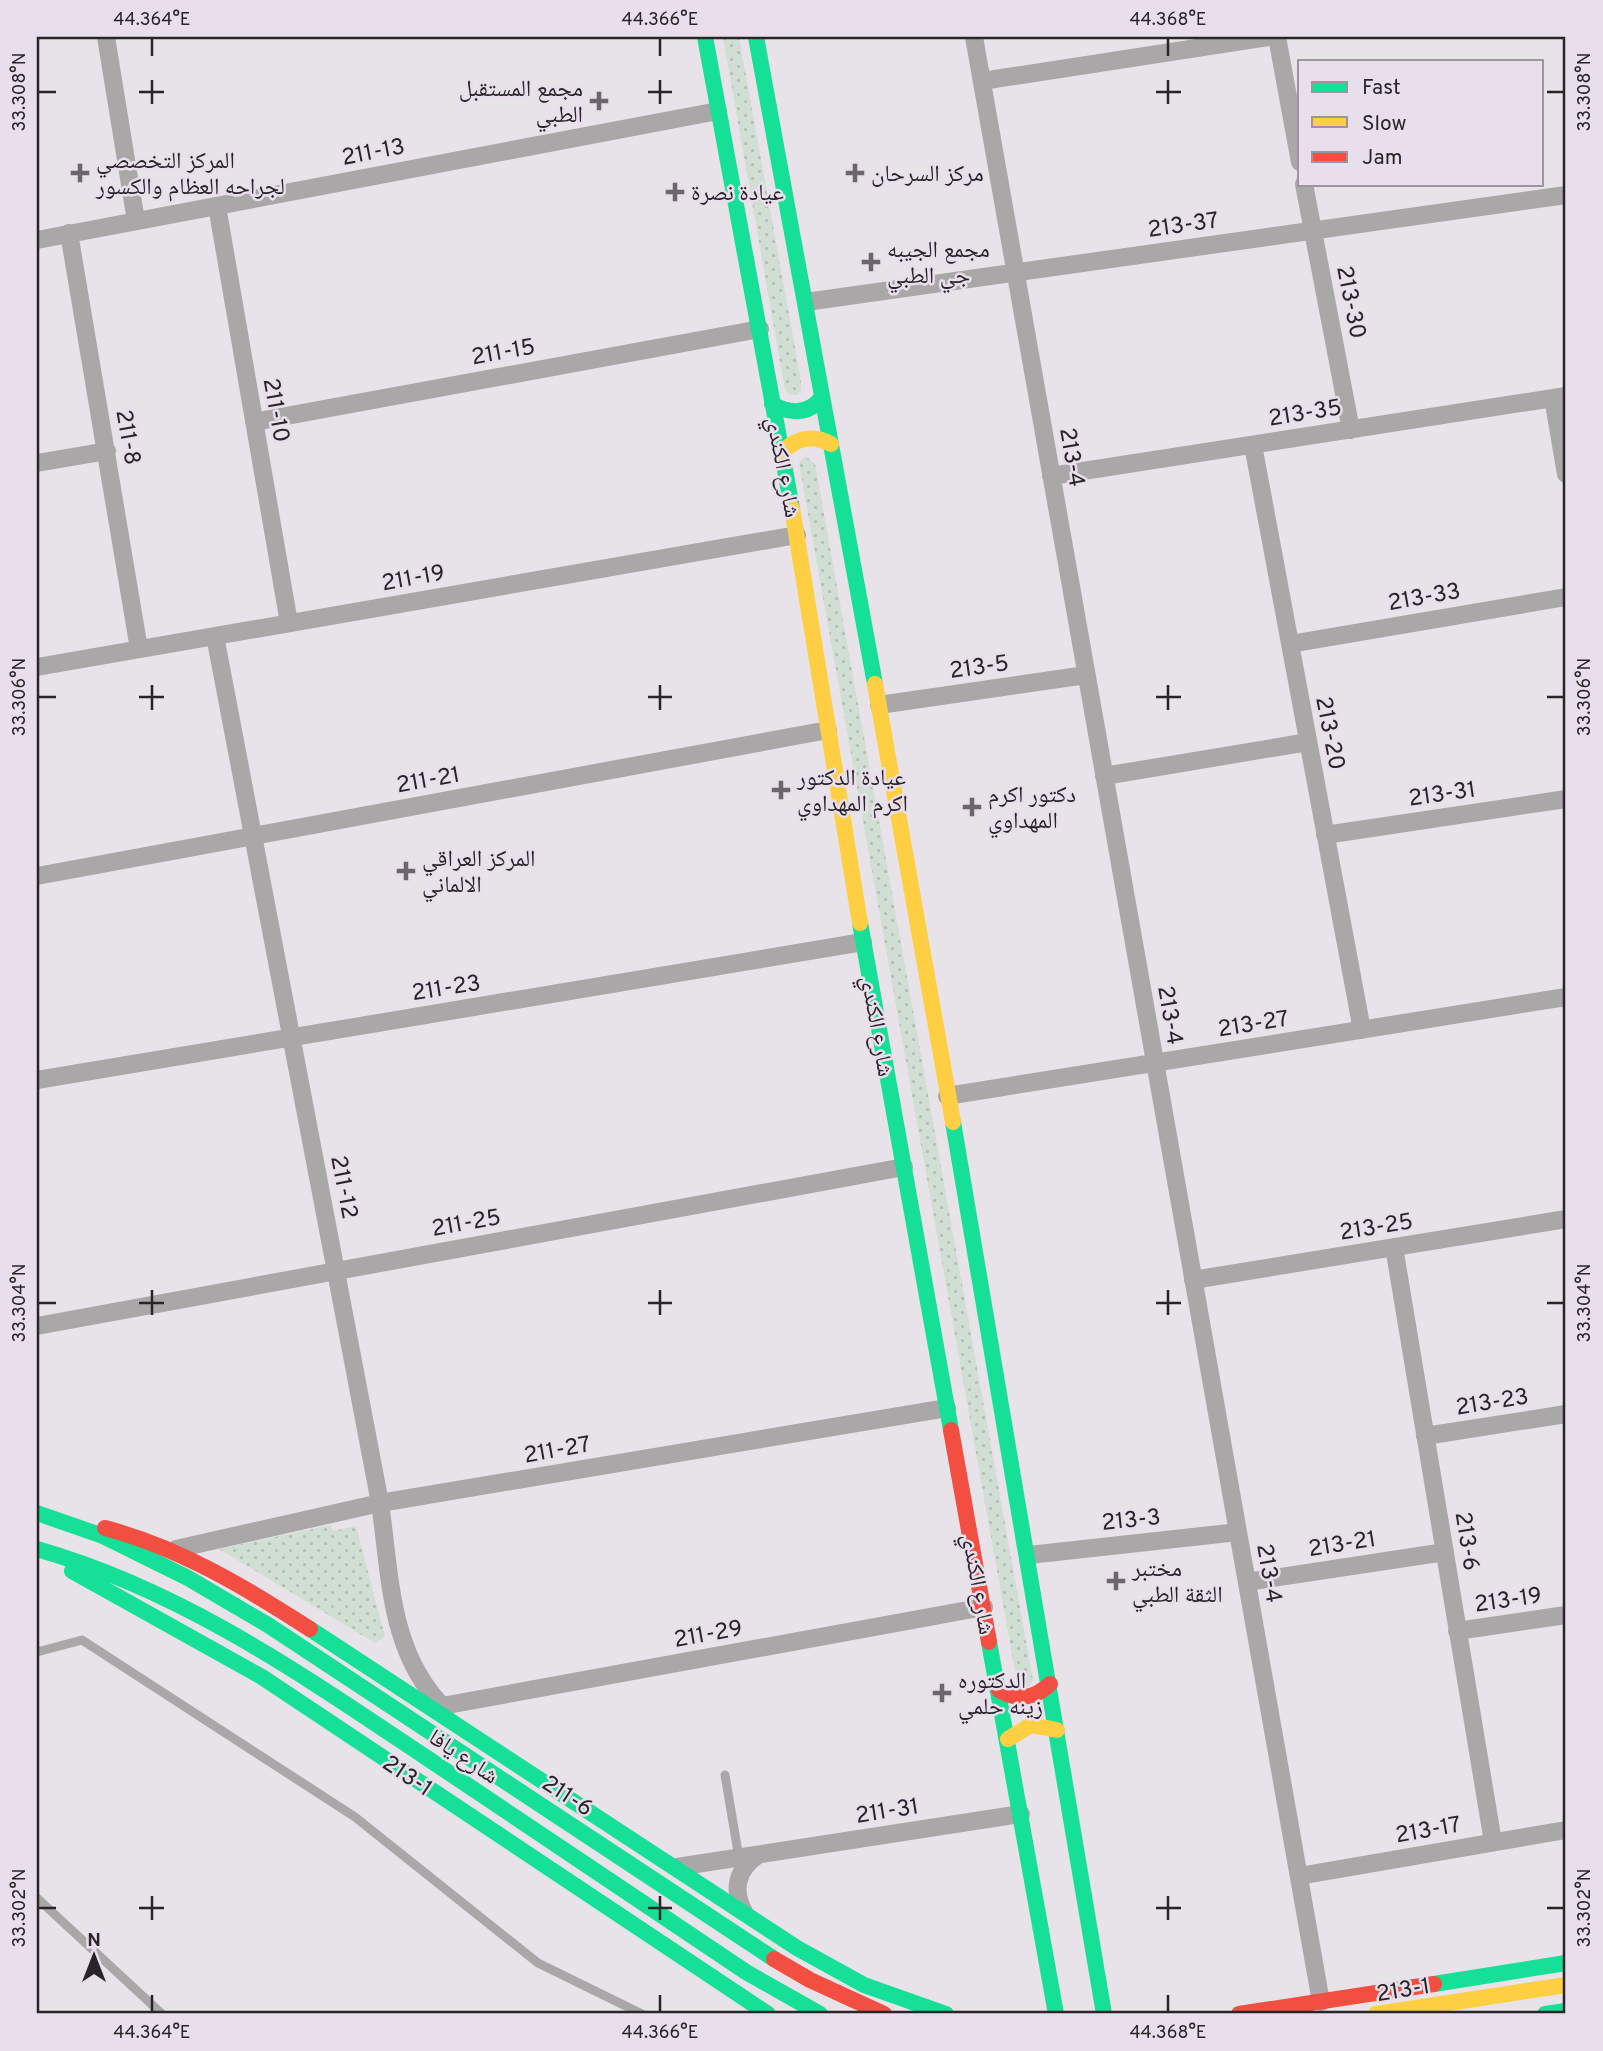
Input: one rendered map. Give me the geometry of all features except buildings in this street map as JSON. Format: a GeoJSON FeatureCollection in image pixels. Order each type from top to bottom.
{"type":"FeatureCollection","features":[{"type":"Feature","properties":{"kind":"main road","name":"شارع الكندي"},"geometry":{"type":"LineString","coordinates":[[705,37],[797,535],[863,942],[1056,2014]]}},
{"type":"Feature","properties":{"kind":"main road"},"geometry":{"type":"LineString","coordinates":[[756,37],[879,705],[1029,1555],[1104,2014]]}},
{"type":"Feature","properties":{"kind":"main road"},"geometry":{"type":"LineString","coordinates":[[772,404],[795,412],[811,408],[822,397]]}},
{"type":"Feature","properties":{"kind":"main road"},"geometry":{"type":"LineString","coordinates":[[782,452],[805,438],[823,439],[831,444]]}},
{"type":"Feature","properties":{"kind":"main road","name":"211-6"},"geometry":{"type":"LineString","coordinates":[[37,1513],[142,1536],[176,1549],[267,1601],[464,1727],[797,1948],[864,1985],[946,2014]]}},
{"type":"Feature","properties":{"kind":"main road","name":"شارع يافا"},"geometry":{"type":"LineString","coordinates":[[37,1513],[103,1536],[188,1578],[268,1625],[614,1856],[810,1980],[884,2014]]}},
{"type":"Feature","properties":{"kind":"main road","name":"شارع يافا"},"geometry":{"type":"LineString","coordinates":[[37,1549],[136,1582],[201,1614],[268,1652],[746,1972],[821,2014]]}},
{"type":"Feature","properties":{"kind":"main road","name":"213-1"},"geometry":{"type":"LineString","coordinates":[[37,1554],[89,1579],[262,1677],[768,2014]]}},
{"type":"Feature","properties":{"kind":"main road"},"geometry":{"type":"LineString","coordinates":[[999,1690],[1013,1698],[1030,1698],[1050,1684]]}},
{"type":"Feature","properties":{"kind":"main road"},"geometry":{"type":"LineString","coordinates":[[1008,1739],[1031,1724],[1058,1730]]}},
{"type":"Feature","properties":{"kind":"main road","name":"213-1"},"geometry":{"type":"LineString","coordinates":[[1239,2014],[1566,1963]]}},
{"type":"Feature","properties":{"kind":"main road"},"geometry":{"type":"LineString","coordinates":[[1376,2014],[1566,1985]]}},
{"type":"Feature","properties":{"kind":"main road"},"geometry":{"type":"LineString","coordinates":[[1545,2014],[1566,2011]]}},
{"type":"Feature","properties":{"kind":"street"},"geometry":{"type":"LineString","coordinates":[[106,37],[136,221]]}},
{"type":"Feature","properties":{"kind":"street","name":"213-4"},"geometry":{"type":"LineString","coordinates":[[974,37],[1321,2002]]}},
{"type":"Feature","properties":{"kind":"street"},"geometry":{"type":"LineString","coordinates":[[982,81],[1268,37]]}},
{"type":"Feature","properties":{"kind":"street"},"geometry":{"type":"LineString","coordinates":[[1276,37],[1298,152]]}},
{"type":"Feature","properties":{"kind":"street","name":"211-13"},"geometry":{"type":"LineString","coordinates":[[37,240],[718,111]]}},
{"type":"Feature","properties":{"kind":"street","name":"213-30"},"geometry":{"type":"LineString","coordinates":[[1304,186],[1351,430]]}},
{"type":"Feature","properties":{"kind":"street","name":"213-37"},"geometry":{"type":"LineString","coordinates":[[806,302],[1566,195]]}},
{"type":"Feature","properties":{"kind":"street","name":"211-10"},"geometry":{"type":"LineString","coordinates":[[217,206],[289,623]]}},
{"type":"Feature","properties":{"kind":"street","name":"211-8"},"geometry":{"type":"LineString","coordinates":[[69,233],[139,649]]}},
{"type":"Feature","properties":{"kind":"street","name":"211-15"},"geometry":{"type":"LineString","coordinates":[[254,422],[760,329]]}},
{"type":"Feature","properties":{"kind":"street"},"geometry":{"type":"LineString","coordinates":[[1560,397],[1566,474]]}},
{"type":"Feature","properties":{"kind":"street","name":"213-35"},"geometry":{"type":"LineString","coordinates":[[1051,477],[1560,397]]}},
{"type":"Feature","properties":{"kind":"street","name":"213-20"},"geometry":{"type":"LineString","coordinates":[[1253,445],[1362,1030]]}},
{"type":"Feature","properties":{"kind":"street"},"geometry":{"type":"LineString","coordinates":[[37,464],[107,451]]}},
{"type":"Feature","properties":{"kind":"street","name":"211-19"},"geometry":{"type":"LineString","coordinates":[[37,667],[797,535]]}},
{"type":"Feature","properties":{"kind":"street","name":"213-33"},"geometry":{"type":"LineString","coordinates":[[1290,644],[1566,597]]}},
{"type":"Feature","properties":{"kind":"street","name":"211-12"},"geometry":{"type":"LineString","coordinates":[[215,636],[380,1503],[401,1643],[418,1676],[442,1706],[464,1727]]}},
{"type":"Feature","properties":{"kind":"street","name":"213-5"},"geometry":{"type":"LineString","coordinates":[[879,705],[1086,675]]}},
{"type":"Feature","properties":{"kind":"street","name":"211-21"},"geometry":{"type":"LineString","coordinates":[[37,876],[828,730]]}},
{"type":"Feature","properties":{"kind":"street"},"geometry":{"type":"LineString","coordinates":[[1104,776],[1308,742]]}},
{"type":"Feature","properties":{"kind":"street","name":"213-31"},"geometry":{"type":"LineString","coordinates":[[1325,835],[1566,799]]}},
{"type":"Feature","properties":{"kind":"street","name":"211-23"},"geometry":{"type":"LineString","coordinates":[[37,1080],[863,942]]}},
{"type":"Feature","properties":{"kind":"street","name":"213-27"},"geometry":{"type":"LineString","coordinates":[[947,1096],[1566,997]]}},
{"type":"Feature","properties":{"kind":"street","name":"211-25"},"geometry":{"type":"LineString","coordinates":[[37,1326],[904,1167]]}},
{"type":"Feature","properties":{"kind":"street","name":"213-25"},"geometry":{"type":"LineString","coordinates":[[1194,1280],[1566,1219]]}},
{"type":"Feature","properties":{"kind":"street","name":"213-6"},"geometry":{"type":"LineString","coordinates":[[1394,1247],[1493,1842]]}},
{"type":"Feature","properties":{"kind":"street","name":"211-27"},"geometry":{"type":"LineString","coordinates":[[176,1549],[380,1503],[947,1408]]}},
{"type":"Feature","properties":{"kind":"street","name":"213-23"},"geometry":{"type":"LineString","coordinates":[[1426,1436],[1566,1414]]}},
{"type":"Feature","properties":{"kind":"street","name":"213-3"},"geometry":{"type":"LineString","coordinates":[[1029,1555],[1238,1532]]}},
{"type":"Feature","properties":{"kind":"street","name":"213-21"},"geometry":{"type":"LineString","coordinates":[[1247,1582],[1444,1552]]}},
{"type":"Feature","properties":{"kind":"street","name":"211-29"},"geometry":{"type":"LineString","coordinates":[[442,1706],[984,1607]]}},
{"type":"Feature","properties":{"kind":"street","name":"213-19"},"geometry":{"type":"LineString","coordinates":[[1458,1631],[1566,1615]]}},
{"type":"Feature","properties":{"kind":"street","name":"211-31"},"geometry":{"type":"LineString","coordinates":[[677,1867],[1021,1814]]}},
{"type":"Feature","properties":{"kind":"street","name":"213-17"},"geometry":{"type":"LineString","coordinates":[[1299,1876],[1566,1830]]}},
{"type":"Feature","properties":{"kind":"street"},"geometry":{"type":"LineString","coordinates":[[744,1912],[739,1902],[738,1880],[743,1869],[759,1854]]}},
{"type":"Feature","properties":{"kind":"lane"},"geometry":{"type":"LineString","coordinates":[[37,1652],[82,1640],[355,1817],[538,1962],[642,2014]]}},
{"type":"Feature","properties":{"kind":"lane"},"geometry":{"type":"LineString","coordinates":[[725,1775],[739,1857]]}},
{"type":"Feature","properties":{"kind":"lane"},"geometry":{"type":"LineString","coordinates":[[37,1898],[162,2014]]}},
{"type":"Feature","properties":{"kind":"shaded area"},"geometry":{"type":"Polygon","coordinates":[[[723,37],[739,37],[801,381],[801,391],[797,395],[790,395],[785,390],[723,37]]]}},
{"type":"Feature","properties":{"kind":"shaded area"},"geometry":{"type":"Polygon","coordinates":[[[805,456],[815,464],[1033,1680],[1028,1687],[1021,1687],[1017,1682],[799,463],[805,456]]]}},
{"type":"Feature","properties":{"kind":"shaded area"},"geometry":{"type":"Polygon","coordinates":[[[331,1525],[333,1531],[356,1526],[385,1637],[375,1643],[219,1549],[331,1525]]]}},
{"type":"Feature","properties":{"kind":"traffic: fast"},"geometry":{"type":"LineString","coordinates":[[705,37],[792,508]]}},
{"type":"Feature","properties":{"kind":"traffic: fast"},"geometry":{"type":"LineString","coordinates":[[756,37],[875,684]]}},
{"type":"Feature","properties":{"kind":"traffic: fast"},"geometry":{"type":"LineString","coordinates":[[772,404],[786,410],[799,411],[811,407],[822,397]]}},
{"type":"Feature","properties":{"kind":"traffic: fast"},"geometry":{"type":"LineString","coordinates":[[860,923],[951,1430]]}},
{"type":"Feature","properties":{"kind":"traffic: fast"},"geometry":{"type":"LineString","coordinates":[[953,1122],[1104,2014]]}},
{"type":"Feature","properties":{"kind":"traffic: fast"},"geometry":{"type":"LineString","coordinates":[[37,1513],[103,1536],[188,1578],[268,1625],[774,1959]]}},
{"type":"Feature","properties":{"kind":"traffic: fast"},"geometry":{"type":"LineString","coordinates":[[37,1549],[90,1566],[141,1587],[238,1637],[332,1695],[746,1972],[820,2014]]}},
{"type":"Feature","properties":{"kind":"traffic: fast"},"geometry":{"type":"LineString","coordinates":[[72,1571],[262,1677],[768,2014]]}},
{"type":"Feature","properties":{"kind":"traffic: fast"},"geometry":{"type":"LineString","coordinates":[[310,1629],[797,1948],[864,1985],[946,2014]]}},
{"type":"Feature","properties":{"kind":"traffic: fast"},"geometry":{"type":"LineString","coordinates":[[989,1642],[1056,2014]]}},
{"type":"Feature","properties":{"kind":"traffic: fast"},"geometry":{"type":"LineString","coordinates":[[1434,1984],[1566,1963]]}},
{"type":"Feature","properties":{"kind":"traffic: fast"},"geometry":{"type":"LineString","coordinates":[[1545,2014],[1566,2011]]}},
{"type":"Feature","properties":{"kind":"traffic: slow"},"geometry":{"type":"LineString","coordinates":[[782,452],[793,443],[811,438],[831,444]]}},
{"type":"Feature","properties":{"kind":"traffic: slow"},"geometry":{"type":"LineString","coordinates":[[792,508],[860,923]]}},
{"type":"Feature","properties":{"kind":"traffic: slow"},"geometry":{"type":"LineString","coordinates":[[875,684],[953,1122]]}},
{"type":"Feature","properties":{"kind":"traffic: slow"},"geometry":{"type":"LineString","coordinates":[[1008,1739],[1031,1725],[1057,1730]]}},
{"type":"Feature","properties":{"kind":"traffic: slow"},"geometry":{"type":"LineString","coordinates":[[1376,2014],[1566,1985]]}},
{"type":"Feature","properties":{"kind":"traffic: jam"},"geometry":{"type":"LineString","coordinates":[[951,1430],[989,1642]]}},
{"type":"Feature","properties":{"kind":"traffic: jam"},"geometry":{"type":"LineString","coordinates":[[105,1528],[160,1546],[211,1570],[310,1629]]}},
{"type":"Feature","properties":{"kind":"traffic: jam"},"geometry":{"type":"LineString","coordinates":[[999,1690],[1013,1696],[1026,1697],[1038,1693],[1050,1684]]}},
{"type":"Feature","properties":{"kind":"traffic: jam"},"geometry":{"type":"LineString","coordinates":[[774,1959],[810,1980],[884,2014]]}},
{"type":"Feature","properties":{"kind":"traffic: jam"},"geometry":{"type":"LineString","coordinates":[[1239,2014],[1434,1984]]}},
{"type":"Feature","properties":{"kind":"place","name":"مجمع المستقبل الطبي"},"geometry":{"type":"Point","coordinates":[599,101]}},
{"type":"Feature","properties":{"kind":"place","name":"المركز التخصصي لجراحه العظام والكسور"},"geometry":{"type":"Point","coordinates":[80,173]}},
{"type":"Feature","properties":{"kind":"place","name":"مركز السرحان"},"geometry":{"type":"Point","coordinates":[855,173]}},
{"type":"Feature","properties":{"kind":"place","name":"عيادة نصرة"},"geometry":{"type":"Point","coordinates":[675,192]}},
{"type":"Feature","properties":{"kind":"place","name":"مجمع الجيبه جي الطبي"},"geometry":{"type":"Point","coordinates":[871,262]}},
{"type":"Feature","properties":{"kind":"place","name":"عيادة الدكتور اكرم المهداوي"},"geometry":{"type":"Point","coordinates":[781,790]}},
{"type":"Feature","properties":{"kind":"place","name":"دكتور اكرم المهداوي"},"geometry":{"type":"Point","coordinates":[972,807]}},
{"type":"Feature","properties":{"kind":"place","name":"المركز العراقي الالماني"},"geometry":{"type":"Point","coordinates":[406,871]}},
{"type":"Feature","properties":{"kind":"place","name":"مختبر الثقة الطبي"},"geometry":{"type":"Point","coordinates":[1116,1581]}},
{"type":"Feature","properties":{"kind":"place","name":"الدكتوره زينه حلمي"},"geometry":{"type":"Point","coordinates":[942,1693]}}]}
